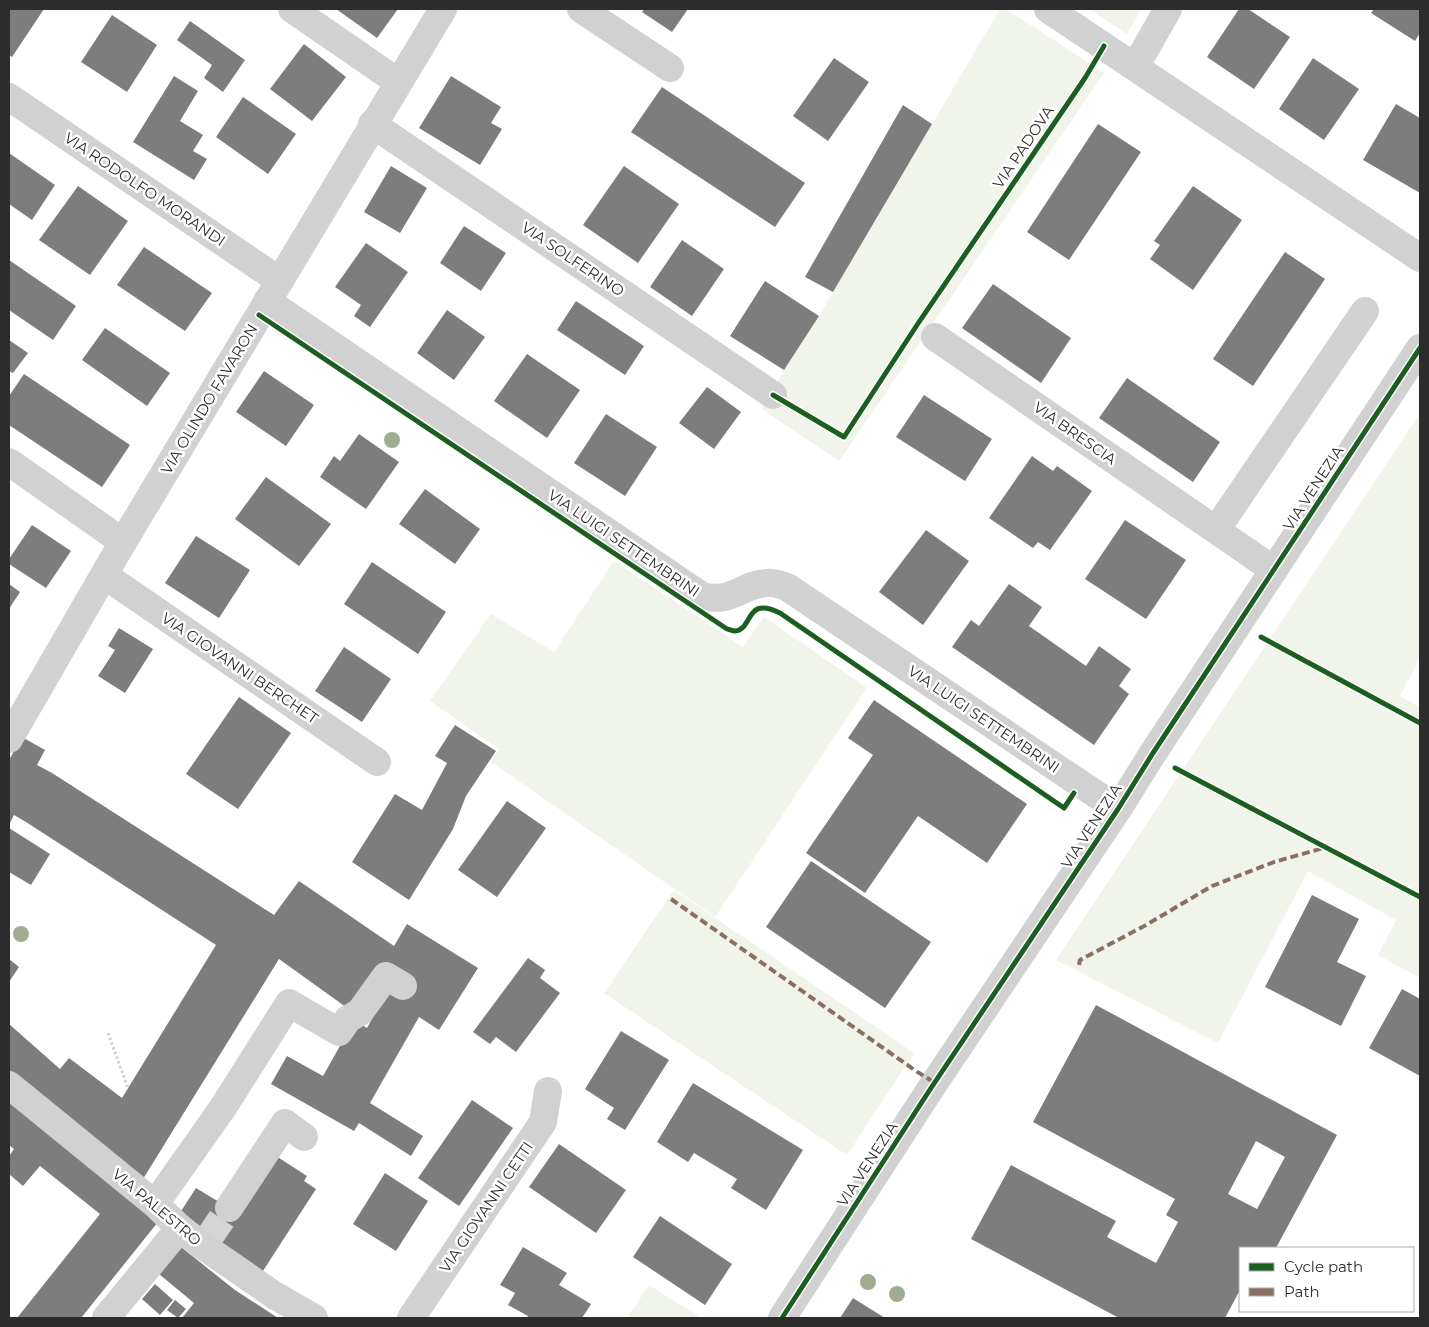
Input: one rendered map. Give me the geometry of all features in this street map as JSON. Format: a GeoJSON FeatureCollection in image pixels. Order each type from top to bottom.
{"type":"FeatureCollection","features":[{"type":"Feature","properties":{"kind":"street"},"geometry":{"type":"LineString","coordinates":[[292,9],[398,82]]}},
{"type":"Feature","properties":{"kind":"street","name":"VIA OLINDO FAVARON"},"geometry":{"type":"LineString","coordinates":[[9,739],[123,542],[372,124],[443,9]]}},
{"type":"Feature","properties":{"kind":"street"},"geometry":{"type":"LineString","coordinates":[[581,9],[670,68]]}},
{"type":"Feature","properties":{"kind":"street"},"geometry":{"type":"LineString","coordinates":[[1048,9],[1420,258]]}},
{"type":"Feature","properties":{"kind":"street"},"geometry":{"type":"LineString","coordinates":[[1135,67],[1168,9]]}},
{"type":"Feature","properties":{"kind":"street","name":"VIA RODOLFO MORANDI"},"geometry":{"type":"LineString","coordinates":[[9,97],[274,291]]}},
{"type":"Feature","properties":{"kind":"street","name":"VIA SOLFERINO"},"geometry":{"type":"LineString","coordinates":[[372,124],[773,395]]}},
{"type":"Feature","properties":{"kind":"street","name":"VIA LUIGI SETTEMBRINI"},"geometry":{"type":"LineString","coordinates":[[274,291],[702,596],[710,598],[728,597],[768,582],[787,586],[1118,809]]}},
{"type":"Feature","properties":{"kind":"street"},"geometry":{"type":"LineString","coordinates":[[1216,530],[1365,311]]}},
{"type":"Feature","properties":{"kind":"street","name":"VIA BRESCIA"},"geometry":{"type":"LineString","coordinates":[[934,336],[1274,570]]}},
{"type":"Feature","properties":{"kind":"street","name":"VIA VENEZIA"},"geometry":{"type":"LineString","coordinates":[[782,1318],[931,1088],[1118,809],[1420,348]]}},
{"type":"Feature","properties":{"kind":"street"},"geometry":{"type":"LineString","coordinates":[[9,462],[123,542]]}},
{"type":"Feature","properties":{"kind":"street","name":"VIA GIOVANNI BERCHET"},"geometry":{"type":"LineString","coordinates":[[104,575],[376,762]]}},
{"type":"Feature","properties":{"kind":"street"},"geometry":{"type":"LineString","coordinates":[[156,1204],[224,1106],[289,1003],[339,1032],[348,1019],[360,1012],[386,976],[403,986]]}},
{"type":"Feature","properties":{"kind":"street","name":"VIA PALESTRO"},"geometry":{"type":"LineString","coordinates":[[9,1085],[156,1204],[180,1228],[274,1295],[314,1318]]}},
{"type":"Feature","properties":{"kind":"street","name":"VIA GIOVANNI CETTI"},"geometry":{"type":"LineString","coordinates":[[411,1318],[543,1122],[548,1091]]}},
{"type":"Feature","properties":{"kind":"street"},"geometry":{"type":"LineString","coordinates":[[229,1208],[285,1123],[304,1137]]}},
{"type":"Feature","properties":{"kind":"street"},"geometry":{"type":"LineString","coordinates":[[106,1318],[180,1228]]}},
{"type":"Feature","properties":{"kind":"path"},"geometry":{"type":"LineString","coordinates":[[108,1033],[128,1088]]}},
{"type":"Feature","properties":{"kind":"shaded area"},"geometry":{"type":"Polygon","coordinates":[[[1000,9],[1006,9],[1104,73],[839,461],[762,409],[1000,9]]]}},
{"type":"Feature","properties":{"kind":"shaded area"},"geometry":{"type":"Polygon","coordinates":[[[1089,9],[1141,9],[1127,34],[1089,9]]]}},
{"type":"Feature","properties":{"kind":"shaded area"},"geometry":{"type":"Polygon","coordinates":[[[1420,413],[1420,658],[1400,696],[1420,707],[1420,978],[1378,955],[1396,920],[1308,871],[1218,1043],[1056,960],[1420,413]]]}},
{"type":"Feature","properties":{"kind":"shaded area"},"geometry":{"type":"Polygon","coordinates":[[[614,561],[743,647],[764,617],[867,688],[715,917],[491,762],[499,749],[430,701],[491,614],[554,652],[614,561]]]}},
{"type":"Feature","properties":{"kind":"shaded area"},"geometry":{"type":"Polygon","coordinates":[[[674,890],[914,1053],[847,1155],[604,993],[674,890]]]}},
{"type":"Feature","properties":{"kind":"shaded area"},"geometry":{"type":"Polygon","coordinates":[[[649,1285],[701,1318],[627,1318],[649,1285]]]}},
{"type":"Feature","properties":{"kind":"building"},"geometry":{"type":"Polygon","coordinates":[[[9,9],[44,9],[12,57],[9,55],[9,9]]]}},
{"type":"Feature","properties":{"kind":"building"},"geometry":{"type":"Polygon","coordinates":[[[336,9],[398,9],[377,38],[336,9]]]}},
{"type":"Feature","properties":{"kind":"building"},"geometry":{"type":"Polygon","coordinates":[[[644,9],[688,9],[672,32],[642,12],[644,9]]]}},
{"type":"Feature","properties":{"kind":"building"},"geometry":{"type":"Polygon","coordinates":[[[1239,9],[1248,9],[1290,37],[1254,89],[1207,57],[1239,9]]]}},
{"type":"Feature","properties":{"kind":"building"},"geometry":{"type":"Polygon","coordinates":[[[1374,9],[1420,9],[1420,33],[1415,41],[1371,13],[1374,9]]]}},
{"type":"Feature","properties":{"kind":"building"},"geometry":{"type":"Polygon","coordinates":[[[112,15],[157,45],[127,92],[81,62],[112,15]]]}},
{"type":"Feature","properties":{"kind":"building"},"geometry":{"type":"Polygon","coordinates":[[[190,21],[245,60],[223,92],[204,78],[212,65],[177,40],[190,21]]]}},
{"type":"Feature","properties":{"kind":"building"},"geometry":{"type":"Polygon","coordinates":[[[304,44],[346,77],[312,121],[270,89],[304,44]]]}},
{"type":"Feature","properties":{"kind":"building"},"geometry":{"type":"Polygon","coordinates":[[[834,58],[869,82],[828,141],[793,116],[834,58]]]}},
{"type":"Feature","properties":{"kind":"building"},"geometry":{"type":"Polygon","coordinates":[[[1313,58],[1359,89],[1324,140],[1279,109],[1313,58]]]}},
{"type":"Feature","properties":{"kind":"building"},"geometry":{"type":"Polygon","coordinates":[[[174,76],[198,91],[180,121],[203,135],[193,151],[207,159],[194,180],[133,142],[174,76]]]}},
{"type":"Feature","properties":{"kind":"building"},"geometry":{"type":"Polygon","coordinates":[[[451,76],[501,107],[491,123],[502,129],[480,165],[419,128],[451,76]]]}},
{"type":"Feature","properties":{"kind":"building"},"geometry":{"type":"Polygon","coordinates":[[[662,87],[805,183],[775,227],[631,132],[662,87]]]}},
{"type":"Feature","properties":{"kind":"building"},"geometry":{"type":"Polygon","coordinates":[[[243,97],[296,134],[268,174],[216,137],[243,97]]]}},
{"type":"Feature","properties":{"kind":"building"},"geometry":{"type":"Polygon","coordinates":[[[1396,104],[1420,118],[1420,193],[1363,160],[1396,104]]]}},
{"type":"Feature","properties":{"kind":"building"},"geometry":{"type":"Polygon","coordinates":[[[903,105],[932,124],[833,292],[805,277],[903,105]]]}},
{"type":"Feature","properties":{"kind":"building"},"geometry":{"type":"Polygon","coordinates":[[[1098,124],[1141,152],[1069,260],[1027,232],[1098,124]]]}},
{"type":"Feature","properties":{"kind":"building"},"geometry":{"type":"Polygon","coordinates":[[[9,153],[55,185],[32,220],[9,204],[9,153]]]}},
{"type":"Feature","properties":{"kind":"building"},"geometry":{"type":"Polygon","coordinates":[[[391,166],[427,188],[400,233],[364,212],[391,166]]]}},
{"type":"Feature","properties":{"kind":"building"},"geometry":{"type":"Polygon","coordinates":[[[624,166],[679,204],[638,263],[583,225],[624,166]]]}},
{"type":"Feature","properties":{"kind":"building"},"geometry":{"type":"Polygon","coordinates":[[[78,186],[128,221],[90,275],[39,240],[78,186]]]}},
{"type":"Feature","properties":{"kind":"building"},"geometry":{"type":"Polygon","coordinates":[[[1193,186],[1242,220],[1193,290],[1150,259],[1160,245],[1154,241],[1193,186]]]}},
{"type":"Feature","properties":{"kind":"building"},"geometry":{"type":"Polygon","coordinates":[[[464,226],[506,253],[481,291],[440,263],[464,226]]]}},
{"type":"Feature","properties":{"kind":"building"},"geometry":{"type":"Polygon","coordinates":[[[682,240],[724,269],[692,316],[650,287],[682,240]]]}},
{"type":"Feature","properties":{"kind":"building"},"geometry":{"type":"Polygon","coordinates":[[[366,243],[408,272],[370,327],[354,316],[361,305],[335,287],[366,243]]]}},
{"type":"Feature","properties":{"kind":"building"},"geometry":{"type":"Polygon","coordinates":[[[144,247],[212,293],[185,331],[117,285],[144,247]]]}},
{"type":"Feature","properties":{"kind":"building"},"geometry":{"type":"Polygon","coordinates":[[[1285,252],[1325,279],[1253,386],[1213,359],[1285,252]]]}},
{"type":"Feature","properties":{"kind":"building"},"geometry":{"type":"Polygon","coordinates":[[[9,260],[76,306],[53,340],[9,310],[9,260]]]}},
{"type":"Feature","properties":{"kind":"building"},"geometry":{"type":"Polygon","coordinates":[[[765,281],[819,316],[784,370],[730,336],[765,281]]]}},
{"type":"Feature","properties":{"kind":"building"},"geometry":{"type":"Polygon","coordinates":[[[993,284],[1071,338],[1041,383],[962,328],[993,284]]]}},
{"type":"Feature","properties":{"kind":"building"},"geometry":{"type":"Polygon","coordinates":[[[576,301],[644,346],[625,375],[557,330],[576,301]]]}},
{"type":"Feature","properties":{"kind":"building"},"geometry":{"type":"Polygon","coordinates":[[[447,310],[485,337],[454,380],[417,353],[447,310]]]}},
{"type":"Feature","properties":{"kind":"building"},"geometry":{"type":"Polygon","coordinates":[[[105,328],[170,373],[147,406],[82,360],[105,328]]]}},
{"type":"Feature","properties":{"kind":"building"},"geometry":{"type":"Polygon","coordinates":[[[9,340],[28,353],[13,373],[9,371],[9,340]]]}},
{"type":"Feature","properties":{"kind":"building"},"geometry":{"type":"Polygon","coordinates":[[[527,354],[580,390],[547,438],[494,401],[527,354]]]}},
{"type":"Feature","properties":{"kind":"building"},"geometry":{"type":"Polygon","coordinates":[[[264,371],[314,405],[286,446],[236,412],[264,371]]]}},
{"type":"Feature","properties":{"kind":"building"},"geometry":{"type":"Polygon","coordinates":[[[24,374],[130,445],[102,487],[9,425],[9,396],[24,374]]]}},
{"type":"Feature","properties":{"kind":"building"},"geometry":{"type":"Polygon","coordinates":[[[1127,378],[1220,442],[1193,482],[1099,418],[1127,378]]]}},
{"type":"Feature","properties":{"kind":"building"},"geometry":{"type":"Polygon","coordinates":[[[707,387],[741,412],[714,449],[679,423],[707,387]]]}},
{"type":"Feature","properties":{"kind":"building"},"geometry":{"type":"Polygon","coordinates":[[[924,395],[992,439],[965,481],[896,437],[924,395]]]}},
{"type":"Feature","properties":{"kind":"building"},"geometry":{"type":"Polygon","coordinates":[[[606,414],[657,447],[625,496],[574,463],[606,414]]]}},
{"type":"Feature","properties":{"kind":"building"},"geometry":{"type":"Polygon","coordinates":[[[359,434],[399,462],[366,509],[320,477],[334,456],[340,461],[359,434]]]}},
{"type":"Feature","properties":{"kind":"building"},"geometry":{"type":"Polygon","coordinates":[[[1032,456],[1053,471],[1057,466],[1092,491],[1050,550],[1038,542],[1033,548],[989,518],[1032,456]]]}},
{"type":"Feature","properties":{"kind":"building"},"geometry":{"type":"Polygon","coordinates":[[[266,477],[331,524],[299,566],[235,519],[266,477]]]}},
{"type":"Feature","properties":{"kind":"building"},"geometry":{"type":"Polygon","coordinates":[[[425,489],[480,529],[455,564],[399,524],[425,489]]]}},
{"type":"Feature","properties":{"kind":"building"},"geometry":{"type":"Polygon","coordinates":[[[1125,520],[1186,560],[1146,619],[1085,579],[1125,520]]]}},
{"type":"Feature","properties":{"kind":"building"},"geometry":{"type":"Polygon","coordinates":[[[32,525],[71,551],[46,588],[9,564],[9,559],[32,525]]]}},
{"type":"Feature","properties":{"kind":"building"},"geometry":{"type":"Polygon","coordinates":[[[926,530],[969,561],[923,625],[879,592],[926,530]]]}},
{"type":"Feature","properties":{"kind":"building"},"geometry":{"type":"Polygon","coordinates":[[[196,536],[250,570],[219,618],[165,583],[196,536]]]}},
{"type":"Feature","properties":{"kind":"building"},"geometry":{"type":"Polygon","coordinates":[[[372,562],[446,612],[418,654],[344,604],[372,562]]]}},
{"type":"Feature","properties":{"kind":"building"},"geometry":{"type":"Polygon","coordinates":[[[9,584],[20,592],[9,609],[9,584]]]}},
{"type":"Feature","properties":{"kind":"building"},"geometry":{"type":"Polygon","coordinates":[[[1009,584],[1042,607],[1029,626],[1086,666],[1099,646],[1131,669],[1119,686],[1129,694],[1094,745],[952,647],[971,620],[979,626],[1009,584]]]}},
{"type":"Feature","properties":{"kind":"building"},"geometry":{"type":"Polygon","coordinates":[[[119,628],[153,649],[125,693],[98,676],[115,650],[108,646],[119,628]]]}},
{"type":"Feature","properties":{"kind":"building"},"geometry":{"type":"Polygon","coordinates":[[[344,647],[391,679],[362,722],[315,691],[344,647]]]}},
{"type":"Feature","properties":{"kind":"building"},"geometry":{"type":"Polygon","coordinates":[[[239,697],[291,733],[238,809],[186,774],[239,697]]]}},
{"type":"Feature","properties":{"kind":"building"},"geometry":{"type":"Polygon","coordinates":[[[874,700],[1027,804],[987,863],[918,816],[865,893],[806,853],[873,755],[848,738],[874,700]]]}},
{"type":"Feature","properties":{"kind":"building"},"geometry":{"type":"Polygon","coordinates":[[[455,725],[496,751],[466,796],[453,829],[409,900],[352,862],[395,794],[422,810],[447,763],[435,756],[455,725]]]}},
{"type":"Feature","properties":{"kind":"building"},"geometry":{"type":"Polygon","coordinates":[[[22,737],[45,750],[37,765],[274,915],[299,881],[394,946],[407,924],[478,968],[439,1030],[419,1017],[370,1103],[423,1136],[411,1156],[359,1123],[354,1131],[271,1084],[287,1056],[323,1076],[354,1021],[367,1028],[388,989],[404,997],[413,984],[382,965],[350,1010],[279,959],[143,1179],[9,1070],[9,1024],[60,1069],[69,1058],[122,1098],[216,945],[14,815],[9,825],[9,760],[22,737]]]}},
{"type":"Feature","properties":{"kind":"building"},"geometry":{"type":"Polygon","coordinates":[[[507,801],[546,828],[497,897],[458,870],[507,801]]]}},
{"type":"Feature","properties":{"kind":"building"},"geometry":{"type":"Polygon","coordinates":[[[9,828],[50,854],[31,885],[9,872],[9,828]]]}},
{"type":"Feature","properties":{"kind":"building"},"geometry":{"type":"Polygon","coordinates":[[[811,861],[931,942],[885,1008],[766,927],[811,861]]]}},
{"type":"Feature","properties":{"kind":"building"},"geometry":{"type":"Polygon","coordinates":[[[1312,895],[1359,919],[1337,962],[1366,976],[1341,1026],[1265,987],[1312,895]]]}},
{"type":"Feature","properties":{"kind":"building"},"geometry":{"type":"Polygon","coordinates":[[[528,958],[545,970],[540,978],[560,993],[516,1052],[496,1037],[490,1044],[473,1032],[528,958]]]}},
{"type":"Feature","properties":{"kind":"building"},"geometry":{"type":"Polygon","coordinates":[[[9,959],[19,967],[9,982],[9,959]]]}},
{"type":"Feature","properties":{"kind":"building"},"geometry":{"type":"Polygon","coordinates":[[[1402,989],[1420,999],[1420,1076],[1369,1048],[1402,989]]]}},
{"type":"Feature","properties":{"kind":"building"},"geometry":{"type":"Polygon","coordinates":[[[1096,1005],[1337,1135],[1277,1247],[1239,1247],[1239,1292],[1225,1318],[1119,1318],[971,1239],[1011,1165],[1116,1221],[1107,1237],[1156,1263],[1178,1222],[1166,1215],[1175,1199],[1033,1122],[1096,1005]],[[1256,1141],[1228,1194],[1257,1209],[1285,1157],[1256,1141]]]}},
{"type":"Feature","properties":{"kind":"building"},"geometry":{"type":"Polygon","coordinates":[[[621,1031],[669,1060],[625,1130],[607,1119],[614,1108],[585,1089],[621,1031]]]}},
{"type":"Feature","properties":{"kind":"building"},"geometry":{"type":"Polygon","coordinates":[[[693,1083],[803,1150],[766,1210],[731,1188],[737,1179],[694,1153],[688,1162],[657,1142],[693,1083]]]}},
{"type":"Feature","properties":{"kind":"building"},"geometry":{"type":"Polygon","coordinates":[[[472,1100],[513,1128],[459,1206],[418,1178],[472,1100]]]}},
{"type":"Feature","properties":{"kind":"building"},"geometry":{"type":"Polygon","coordinates":[[[9,1102],[158,1222],[81,1318],[17,1318],[100,1214],[40,1166],[23,1186],[9,1174],[9,1156],[14,1149],[9,1145],[9,1102]]]}},
{"type":"Feature","properties":{"kind":"building"},"geometry":{"type":"Polygon","coordinates":[[[559,1144],[626,1190],[596,1233],[529,1187],[559,1144]]]}},
{"type":"Feature","properties":{"kind":"building"},"geometry":{"type":"Polygon","coordinates":[[[276,1156],[307,1176],[304,1181],[316,1189],[261,1274],[176,1219],[196,1188],[229,1208],[276,1156]]]}},
{"type":"Feature","properties":{"kind":"building"},"geometry":{"type":"Polygon","coordinates":[[[385,1173],[428,1201],[396,1251],[353,1224],[385,1173]]]}},
{"type":"Feature","properties":{"kind":"building"},"geometry":{"type":"Polygon","coordinates":[[[660,1216],[732,1264],[705,1305],[633,1257],[660,1216]]]}},
{"type":"Feature","properties":{"kind":"building"},"geometry":{"type":"Polygon","coordinates":[[[181,1247],[235,1290],[278,1318],[182,1318],[194,1303],[159,1274],[181,1247]]]}},
{"type":"Feature","properties":{"kind":"building"},"geometry":{"type":"Polygon","coordinates":[[[523,1247],[567,1273],[559,1285],[591,1304],[582,1318],[527,1318],[528,1316],[508,1305],[515,1293],[500,1285],[523,1247]]]}},
{"type":"Feature","properties":{"kind":"building"},"geometry":{"type":"Polygon","coordinates":[[[155,1284],[173,1300],[160,1315],[142,1299],[155,1284]]]}},
{"type":"Feature","properties":{"kind":"building"},"geometry":{"type":"Polygon","coordinates":[[[853,1298],[885,1318],[840,1318],[853,1298]]]}},
{"type":"Feature","properties":{"kind":"building"},"geometry":{"type":"Polygon","coordinates":[[[175,1300],[186,1309],[178,1318],[167,1310],[175,1300]]]}},
{"type":"Feature","properties":{"kind":"tunnel"},"geometry":{"type":"LineString","coordinates":[[206,1242],[229,1208]]}},
{"type":"Feature","properties":{"kind":"marked path"},"geometry":{"type":"LineString","coordinates":[[1079,965],[1080,960],[1146,925],[1212,886],[1274,862],[1327,847]]}},
{"type":"Feature","properties":{"kind":"marked path"},"geometry":{"type":"LineString","coordinates":[[671,899],[935,1083]]}},
{"type":"Feature","properties":{"kind":"cycle path","name":"VIA PADOVA"},"geometry":{"type":"LineString","coordinates":[[773,395],[844,437],[917,325],[1085,78],[1104,46]]}},
{"type":"Feature","properties":{"kind":"cycle path"},"geometry":{"type":"LineString","coordinates":[[259,315],[727,629],[735,631],[741,629],[751,615],[761,608],[780,613],[1064,808],[1074,793]]}},
{"type":"Feature","properties":{"kind":"cycle path"},"geometry":{"type":"LineString","coordinates":[[782,1318],[931,1088],[1118,809],[1420,348]]}},
{"type":"Feature","properties":{"kind":"cycle path"},"geometry":{"type":"LineString","coordinates":[[1261,637],[1420,723]]}},
{"type":"Feature","properties":{"kind":"cycle path"},"geometry":{"type":"LineString","coordinates":[[1175,768],[1420,897]]}}]}
